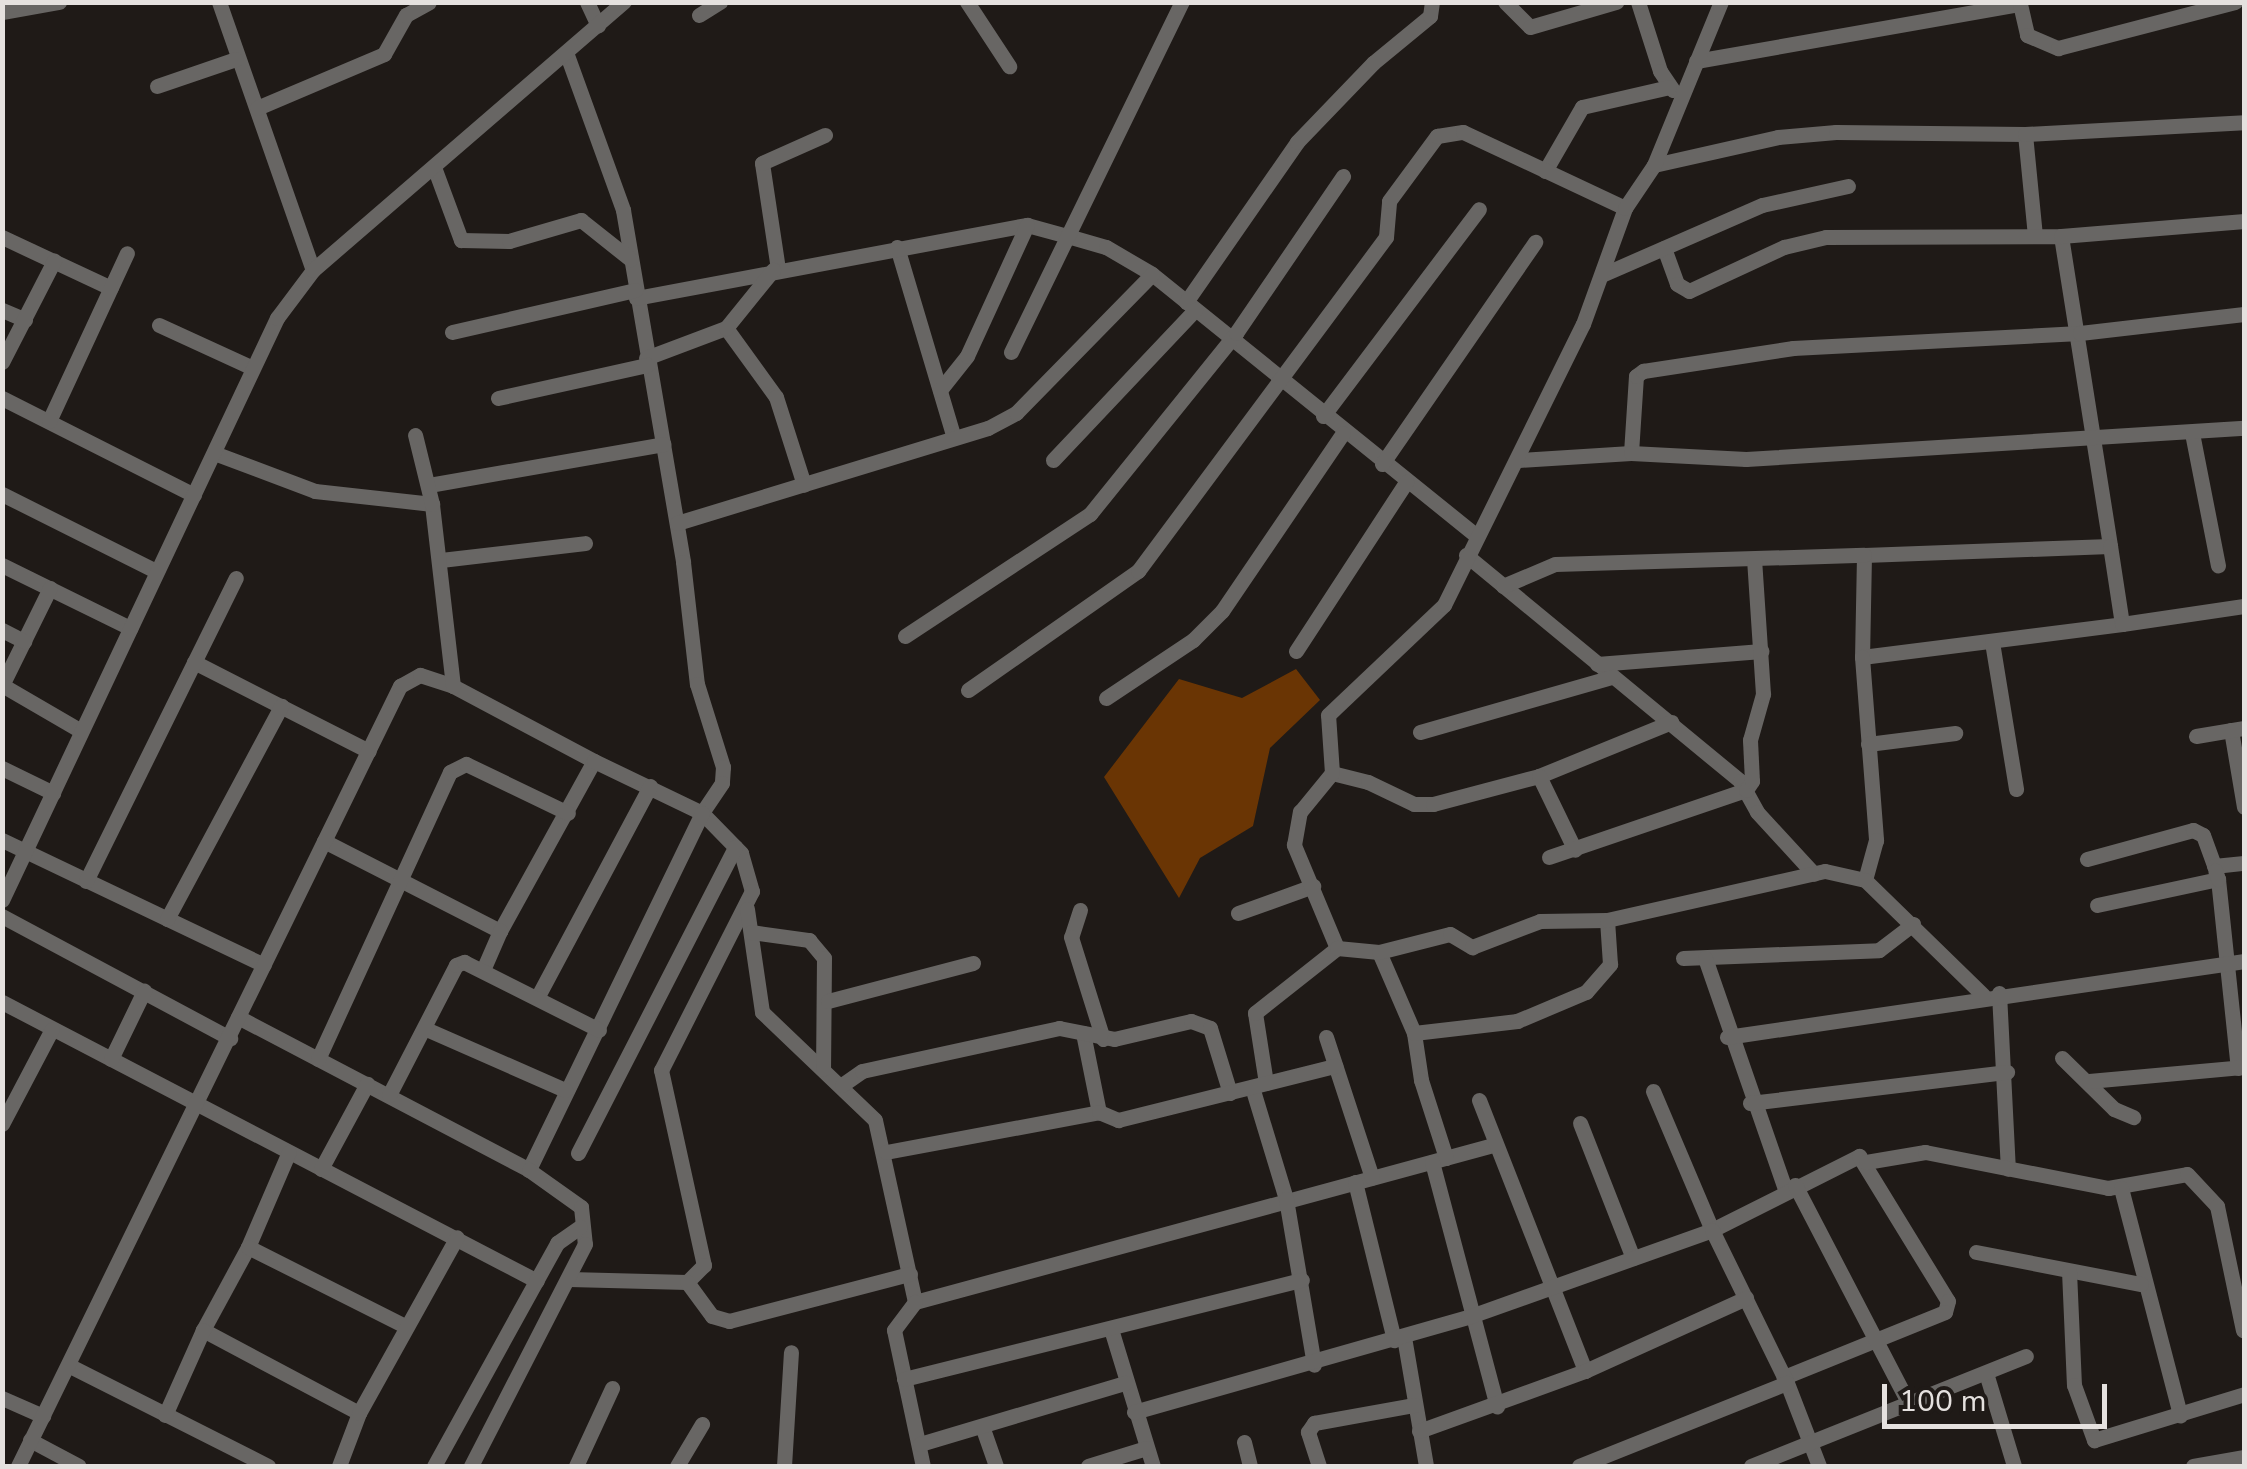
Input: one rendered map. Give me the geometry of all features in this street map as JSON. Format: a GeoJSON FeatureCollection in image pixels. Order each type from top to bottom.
{"type":"FeatureCollection","features":[{"type":"Feature","properties":{"kind":"street"},"geometry":{"type":"LineString","coordinates":[[2,12],[59,2]]}},
{"type":"Feature","properties":{"kind":"street"},"geometry":{"type":"LineString","coordinates":[[219,2],[313,270]]}},
{"type":"Feature","properties":{"kind":"street"},"geometry":{"type":"LineString","coordinates":[[257,108],[384,54],[406,16],[429,2]]}},
{"type":"Feature","properties":{"kind":"street"},"geometry":{"type":"LineString","coordinates":[[588,2],[598,26]]}},
{"type":"Feature","properties":{"kind":"street"},"geometry":{"type":"LineString","coordinates":[[2,900],[277,318],[313,270],[568,55],[624,2]]}},
{"type":"Feature","properties":{"kind":"street"},"geometry":{"type":"LineString","coordinates":[[699,14],[720,2]]}},
{"type":"Feature","properties":{"kind":"street"},"geometry":{"type":"LineString","coordinates":[[968,2],[1009,66]]}},
{"type":"Feature","properties":{"kind":"street"},"geometry":{"type":"LineString","coordinates":[[1010,352],[1071,237],[1182,2]]}},
{"type":"Feature","properties":{"kind":"street"},"geometry":{"type":"LineString","coordinates":[[1053,460],[1190,306],[1297,142],[1373,63],[1430,16],[1432,2]]}},
{"type":"Feature","properties":{"kind":"street"},"geometry":{"type":"LineString","coordinates":[[1505,2],[1530,27],[1616,2]]}},
{"type":"Feature","properties":{"kind":"street"},"geometry":{"type":"LineString","coordinates":[[1638,2],[1676,91]]}},
{"type":"Feature","properties":{"kind":"street"},"geometry":{"type":"LineString","coordinates":[[1337,948],[1294,845],[1300,812],[1332,774],[1328,715],[1428,626],[1474,535],[1519,460],[1604,274],[1624,208],[1654,165],[1676,91],[1696,61],[1721,2]]}},
{"type":"Feature","properties":{"kind":"street"},"geometry":{"type":"LineString","coordinates":[[1915,2],[1920,21]]}},
{"type":"Feature","properties":{"kind":"street"},"geometry":{"type":"LineString","coordinates":[[1696,61],[2020,3],[2026,35],[2058,48],[2235,2]]}},
{"type":"Feature","properties":{"kind":"street"},"geometry":{"type":"LineString","coordinates":[[529,1170],[702,813],[722,783],[722,767],[697,684],[677,524],[646,362],[623,210],[568,55]]}},
{"type":"Feature","properties":{"kind":"street"},"geometry":{"type":"LineString","coordinates":[[157,86],[236,59]]}},
{"type":"Feature","properties":{"kind":"street"},"geometry":{"type":"LineString","coordinates":[[1545,170],[1582,107],[1676,91]]}},
{"type":"Feature","properties":{"kind":"street"},"geometry":{"type":"LineString","coordinates":[[1654,165],[1778,136],[1836,132],[2025,134],[2244,122]]}},
{"type":"Feature","properties":{"kind":"street"},"geometry":{"type":"LineString","coordinates":[[968,690],[1138,570],[1276,377],[1386,236],[1389,201],[1437,136],[1463,132],[1624,208]]}},
{"type":"Feature","properties":{"kind":"street"},"geometry":{"type":"LineString","coordinates":[[2025,134],[2035,236]]}},
{"type":"Feature","properties":{"kind":"street"},"geometry":{"type":"LineString","coordinates":[[498,398],[646,362],[726,328],[776,269],[762,163],[825,135]]}},
{"type":"Feature","properties":{"kind":"street"},"geometry":{"type":"LineString","coordinates":[[434,167],[461,240],[509,241],[581,220],[630,259]]}},
{"type":"Feature","properties":{"kind":"street"},"geometry":{"type":"LineString","coordinates":[[905,636],[1090,514],[1231,340],[1343,176]]}},
{"type":"Feature","properties":{"kind":"street"},"geometry":{"type":"LineString","coordinates":[[1604,274],[1762,206],[1848,186]]}},
{"type":"Feature","properties":{"kind":"street"},"geometry":{"type":"LineString","coordinates":[[1322,416],[1479,209]]}},
{"type":"Feature","properties":{"kind":"street"},"geometry":{"type":"LineString","coordinates":[[1664,248],[1677,284],[1689,292],[1784,247],[1826,237],[2062,236],[2244,222]]}},
{"type":"Feature","properties":{"kind":"street"},"geometry":{"type":"LineString","coordinates":[[940,390],[967,356],[1028,225]]}},
{"type":"Feature","properties":{"kind":"street"},"geometry":{"type":"LineString","coordinates":[[452,332],[635,294],[1028,225],[1106,247],[1152,274],[1322,416],[1474,535]]}},
{"type":"Feature","properties":{"kind":"street"},"geometry":{"type":"LineString","coordinates":[[2062,236],[2122,624]]}},
{"type":"Feature","properties":{"kind":"street"},"geometry":{"type":"LineString","coordinates":[[2,237],[110,288]]}},
{"type":"Feature","properties":{"kind":"street"},"geometry":{"type":"LineString","coordinates":[[1382,464],[1535,242]]}},
{"type":"Feature","properties":{"kind":"street"},"geometry":{"type":"LineString","coordinates":[[897,247],[954,438]]}},
{"type":"Feature","properties":{"kind":"street"},"geometry":{"type":"LineString","coordinates":[[49,421],[127,254]]}},
{"type":"Feature","properties":{"kind":"street"},"geometry":{"type":"LineString","coordinates":[[2,362],[54,261]]}},
{"type":"Feature","properties":{"kind":"street"},"geometry":{"type":"LineString","coordinates":[[677,524],[988,428],[1032,401],[1152,274]]}},
{"type":"Feature","properties":{"kind":"street"},"geometry":{"type":"LineString","coordinates":[[2,310],[24,320]]}},
{"type":"Feature","properties":{"kind":"street"},"geometry":{"type":"LineString","coordinates":[[1631,452],[1636,376],[1643,370],[1851,342],[2080,333],[2244,314]]}},
{"type":"Feature","properties":{"kind":"street"},"geometry":{"type":"LineString","coordinates":[[159,325],[254,368]]}},
{"type":"Feature","properties":{"kind":"street"},"geometry":{"type":"LineString","coordinates":[[726,328],[776,397],[804,485]]}},
{"type":"Feature","properties":{"kind":"street"},"geometry":{"type":"LineString","coordinates":[[2,398],[194,495]]}},
{"type":"Feature","properties":{"kind":"street"},"geometry":{"type":"LineString","coordinates":[[1519,460],[1631,452],[1746,458],[2244,428]]}},
{"type":"Feature","properties":{"kind":"street"},"geometry":{"type":"LineString","coordinates":[[2192,432],[2218,565]]}},
{"type":"Feature","properties":{"kind":"street"},"geometry":{"type":"LineString","coordinates":[[1106,698],[1193,640],[1222,611],[1344,433]]}},
{"type":"Feature","properties":{"kind":"street"},"geometry":{"type":"LineString","coordinates":[[414,435],[432,504],[453,686]]}},
{"type":"Feature","properties":{"kind":"street"},"geometry":{"type":"LineString","coordinates":[[429,485],[663,444]]}},
{"type":"Feature","properties":{"kind":"street"},"geometry":{"type":"LineString","coordinates":[[214,453],[315,490],[432,504]]}},
{"type":"Feature","properties":{"kind":"street"},"geometry":{"type":"LineString","coordinates":[[1296,651],[1406,482]]}},
{"type":"Feature","properties":{"kind":"street"},"geometry":{"type":"LineString","coordinates":[[2,494],[156,572]]}},
{"type":"Feature","properties":{"kind":"street"},"geometry":{"type":"LineString","coordinates":[[440,560],[585,543]]}},
{"type":"Feature","properties":{"kind":"street"},"geometry":{"type":"LineString","coordinates":[[1503,586],[1555,564],[2110,546]]}},
{"type":"Feature","properties":{"kind":"street"},"geometry":{"type":"LineString","coordinates":[[1466,555],[1671,722],[1746,790],[1757,812],[1814,874]]}},
{"type":"Feature","properties":{"kind":"street"},"geometry":{"type":"LineString","coordinates":[[1864,555],[1862,657],[1876,854],[1864,880]]}},
{"type":"Feature","properties":{"kind":"street"},"geometry":{"type":"LineString","coordinates":[[1746,790],[1763,694],[1754,558]]}},
{"type":"Feature","properties":{"kind":"street"},"geometry":{"type":"LineString","coordinates":[[2,564],[130,628]]}},
{"type":"Feature","properties":{"kind":"street"},"geometry":{"type":"LineString","coordinates":[[86,881],[236,578]]}},
{"type":"Feature","properties":{"kind":"street"},"geometry":{"type":"LineString","coordinates":[[50,588],[2,685],[81,731]]}},
{"type":"Feature","properties":{"kind":"street"},"geometry":{"type":"LineString","coordinates":[[1862,657],[2244,606]]}},
{"type":"Feature","properties":{"kind":"street"},"geometry":{"type":"LineString","coordinates":[[2,630],[24,641]]}},
{"type":"Feature","properties":{"kind":"street"},"geometry":{"type":"LineString","coordinates":[[1992,642],[2016,789]]}},
{"type":"Feature","properties":{"kind":"street"},"geometry":{"type":"LineString","coordinates":[[1597,664],[1760,651]]}},
{"type":"Feature","properties":{"kind":"street"},"geometry":{"type":"LineString","coordinates":[[194,662],[369,751]]}},
{"type":"Feature","properties":{"kind":"street"},"geometry":{"type":"LineString","coordinates":[[18,1466],[400,686],[420,675],[453,686],[594,762],[702,813],[734,847],[749,871],[748,909],[762,1012],[876,1120],[886,1152],[915,1302]]}},
{"type":"Feature","properties":{"kind":"street"},"geometry":{"type":"LineString","coordinates":[[1420,732],[1612,677]]}},
{"type":"Feature","properties":{"kind":"street"},"geometry":{"type":"LineString","coordinates":[[167,919],[280,706]]}},
{"type":"Feature","properties":{"kind":"street"},"geometry":{"type":"LineString","coordinates":[[1332,774],[1368,782],[1414,804],[1539,776],[1671,722]]}},
{"type":"Feature","properties":{"kind":"street"},"geometry":{"type":"LineString","coordinates":[[2196,736],[2238,729],[2244,807]]}},
{"type":"Feature","properties":{"kind":"street"},"geometry":{"type":"LineString","coordinates":[[1868,744],[1954,733]]}},
{"type":"Feature","properties":{"kind":"street"},"geometry":{"type":"LineString","coordinates":[[482,970],[594,762]]}},
{"type":"Feature","properties":{"kind":"street"},"geometry":{"type":"LineString","coordinates":[[318,1059],[400,880],[459,764],[568,813]]}},
{"type":"Feature","properties":{"kind":"street"},"geometry":{"type":"LineString","coordinates":[[2,768],[52,793]]}},
{"type":"Feature","properties":{"kind":"street"},"geometry":{"type":"LineString","coordinates":[[1539,776],[1575,850]]}},
{"type":"Feature","properties":{"kind":"street"},"geometry":{"type":"LineString","coordinates":[[538,996],[650,786]]}},
{"type":"Feature","properties":{"kind":"street"},"geometry":{"type":"LineString","coordinates":[[1550,856],[1746,790]]}},
{"type":"Feature","properties":{"kind":"street"},"geometry":{"type":"LineString","coordinates":[[2086,860],[2192,830],[2204,835],[2216,873],[2242,1067],[2089,1081]]}},
{"type":"Feature","properties":{"kind":"street"},"geometry":{"type":"LineString","coordinates":[[2,840],[264,965]]}},
{"type":"Feature","properties":{"kind":"street"},"geometry":{"type":"LineString","coordinates":[[324,841],[500,931]]}},
{"type":"Feature","properties":{"kind":"street"},"geometry":{"type":"LineString","coordinates":[[578,1154],[734,847]]}},
{"type":"Feature","properties":{"kind":"street"},"geometry":{"type":"LineString","coordinates":[[2097,906],[2244,863]]}},
{"type":"Feature","properties":{"kind":"street"},"geometry":{"type":"LineString","coordinates":[[1314,1365],[1302,1280],[1259,1085],[1255,1013],[1337,948],[1378,952],[1450,934],[1472,947],[1540,921],[1608,920],[1842,870],[1864,880],[1991,994],[2007,1072],[2008,1169]]}},
{"type":"Feature","properties":{"kind":"street"},"geometry":{"type":"LineString","coordinates":[[1238,914],[1312,886]]}},
{"type":"Feature","properties":{"kind":"street"},"geometry":{"type":"LineString","coordinates":[[569,1279],[687,1282],[704,1265],[661,1070],[748,909]]}},
{"type":"Feature","properties":{"kind":"street"},"geometry":{"type":"LineString","coordinates":[[1080,910],[1072,920],[1071,937],[1103,1039]]}},
{"type":"Feature","properties":{"kind":"street"},"geometry":{"type":"LineString","coordinates":[[2,916],[230,1038]]}},
{"type":"Feature","properties":{"kind":"street"},"geometry":{"type":"LineString","coordinates":[[1414,1033],[1517,1022],[1586,992],[1610,964],[1608,920]]}},
{"type":"Feature","properties":{"kind":"street"},"geometry":{"type":"LineString","coordinates":[[1683,958],[1879,950],[1914,924]]}},
{"type":"Feature","properties":{"kind":"street"},"geometry":{"type":"LineString","coordinates":[[751,932],[809,940],[824,958],[828,1002],[823,1069]]}},
{"type":"Feature","properties":{"kind":"street"},"geometry":{"type":"LineString","coordinates":[[1378,952],[1414,1033],[1468,1317],[1497,1406]]}},
{"type":"Feature","properties":{"kind":"street"},"geometry":{"type":"LineString","coordinates":[[1705,958],[1750,1103],[1790,1187],[1877,1338],[1910,1406]]}},
{"type":"Feature","properties":{"kind":"street"},"geometry":{"type":"LineString","coordinates":[[1727,1037],[1991,994],[2244,961]]}},
{"type":"Feature","properties":{"kind":"street"},"geometry":{"type":"LineString","coordinates":[[828,1002],[973,962]]}},
{"type":"Feature","properties":{"kind":"street"},"geometry":{"type":"LineString","coordinates":[[389,1095],[456,965],[482,970],[598,1030]]}},
{"type":"Feature","properties":{"kind":"street"},"geometry":{"type":"LineString","coordinates":[[111,1059],[144,992]]}},
{"type":"Feature","properties":{"kind":"street"},"geometry":{"type":"LineString","coordinates":[[2,1002],[537,1281]]}},
{"type":"Feature","properties":{"kind":"street"},"geometry":{"type":"LineString","coordinates":[[238,1017],[529,1170],[571,1195],[581,1207],[580,1226],[586,1244],[471,1466]]}},
{"type":"Feature","properties":{"kind":"street"},"geometry":{"type":"LineString","coordinates":[[842,1084],[862,1071],[1041,1032],[1082,1033],[1103,1039],[1204,1022],[1230,1093]]}},
{"type":"Feature","properties":{"kind":"street"},"geometry":{"type":"LineString","coordinates":[[2,1124],[8,1102],[52,1028]]}},
{"type":"Feature","properties":{"kind":"street"},"geometry":{"type":"LineString","coordinates":[[426,1029],[565,1090]]}},
{"type":"Feature","properties":{"kind":"street"},"geometry":{"type":"LineString","coordinates":[[1082,1033],[1099,1112]]}},
{"type":"Feature","properties":{"kind":"street"},"geometry":{"type":"LineString","coordinates":[[1326,1037],[1372,1178]]}},
{"type":"Feature","properties":{"kind":"street"},"geometry":{"type":"LineString","coordinates":[[2062,1058],[2114,1109],[2133,1117]]}},
{"type":"Feature","properties":{"kind":"street"},"geometry":{"type":"LineString","coordinates":[[886,1152],[1099,1112],[1118,1120],[1335,1066]]}},
{"type":"Feature","properties":{"kind":"street"},"geometry":{"type":"LineString","coordinates":[[1750,1103],[2007,1072]]}},
{"type":"Feature","properties":{"kind":"street"},"geometry":{"type":"LineString","coordinates":[[321,1169],[367,1084]]}},
{"type":"Feature","properties":{"kind":"street"},"geometry":{"type":"LineString","coordinates":[[1653,1091],[1712,1230],[1786,1380],[1819,1466]]}},
{"type":"Feature","properties":{"kind":"street"},"geometry":{"type":"LineString","coordinates":[[1479,1100],[1585,1371]]}},
{"type":"Feature","properties":{"kind":"street"},"geometry":{"type":"LineString","coordinates":[[1580,1123],[1634,1258]]}},
{"type":"Feature","properties":{"kind":"street"},"geometry":{"type":"LineString","coordinates":[[923,1466],[894,1330],[915,1302],[1494,1145]]}},
{"type":"Feature","properties":{"kind":"street"},"geometry":{"type":"LineString","coordinates":[[1134,1412],[1314,1365],[1468,1317],[1712,1230],[1852,1156],[1866,1162],[1912,1151],[2120,1188],[2187,1174],[2214,1197],[2243,1330]]}},
{"type":"Feature","properties":{"kind":"street"},"geometry":{"type":"LineString","coordinates":[[166,1414],[289,1152]]}},
{"type":"Feature","properties":{"kind":"street"},"geometry":{"type":"LineString","coordinates":[[1580,1466],[1948,1307],[1866,1162]]}},
{"type":"Feature","properties":{"kind":"street"},"geometry":{"type":"LineString","coordinates":[[1355,1182],[1399,1338],[1426,1466]]}},
{"type":"Feature","properties":{"kind":"street"},"geometry":{"type":"LineString","coordinates":[[2120,1188],[2142,1284],[2180,1415]]}},
{"type":"Feature","properties":{"kind":"street"},"geometry":{"type":"LineString","coordinates":[[437,1466],[557,1243],[580,1226]]}},
{"type":"Feature","properties":{"kind":"street"},"geometry":{"type":"LineString","coordinates":[[2224,1234],[2244,1234]]}},
{"type":"Feature","properties":{"kind":"street"},"geometry":{"type":"LineString","coordinates":[[340,1466],[359,1414],[457,1236]]}},
{"type":"Feature","properties":{"kind":"street"},"geometry":{"type":"LineString","coordinates":[[248,1246],[405,1326]]}},
{"type":"Feature","properties":{"kind":"street"},"geometry":{"type":"LineString","coordinates":[[1976,1252],[2142,1284]]}},
{"type":"Feature","properties":{"kind":"street"},"geometry":{"type":"LineString","coordinates":[[2069,1271],[2074,1386],[2090,1436],[2099,1441],[2244,1394]]}},
{"type":"Feature","properties":{"kind":"street"},"geometry":{"type":"LineString","coordinates":[[687,1282],[712,1316],[729,1321],[910,1274]]}},
{"type":"Feature","properties":{"kind":"street"},"geometry":{"type":"LineString","coordinates":[[904,1380],[1302,1280]]}},
{"type":"Feature","properties":{"kind":"street"},"geometry":{"type":"LineString","coordinates":[[1418,1432],[1585,1371],[1746,1298]]}},
{"type":"Feature","properties":{"kind":"street"},"geometry":{"type":"LineString","coordinates":[[1112,1328],[1125,1383],[1153,1466]]}},
{"type":"Feature","properties":{"kind":"street"},"geometry":{"type":"LineString","coordinates":[[203,1330],[359,1414]]}},
{"type":"Feature","properties":{"kind":"street"},"geometry":{"type":"LineString","coordinates":[[784,1466],[790,1352]]}},
{"type":"Feature","properties":{"kind":"street"},"geometry":{"type":"LineString","coordinates":[[1751,1466],[1910,1406],[2026,1356]]}},
{"type":"Feature","properties":{"kind":"street"},"geometry":{"type":"LineString","coordinates":[[70,1366],[268,1466]]}},
{"type":"Feature","properties":{"kind":"street"},"geometry":{"type":"LineString","coordinates":[[1986,1373],[2014,1466]]}},
{"type":"Feature","properties":{"kind":"street"},"geometry":{"type":"LineString","coordinates":[[920,1444],[1125,1383]]}},
{"type":"Feature","properties":{"kind":"street"},"geometry":{"type":"LineString","coordinates":[[576,1466],[612,1388]]}},
{"type":"Feature","properties":{"kind":"street"},"geometry":{"type":"LineString","coordinates":[[2,1398],[42,1416]]}},
{"type":"Feature","properties":{"kind":"street"},"geometry":{"type":"LineString","coordinates":[[1319,1466],[1308,1432],[1314,1423],[1414,1405]]}},
{"type":"Feature","properties":{"kind":"street"},"geometry":{"type":"LineString","coordinates":[[678,1466],[702,1424]]}},
{"type":"Feature","properties":{"kind":"street"},"geometry":{"type":"LineString","coordinates":[[982,1426],[996,1466]]}},
{"type":"Feature","properties":{"kind":"street"},"geometry":{"type":"LineString","coordinates":[[30,1440],[80,1466]]}},
{"type":"Feature","properties":{"kind":"street"},"geometry":{"type":"LineString","coordinates":[[1244,1442],[1250,1466]]}},
{"type":"Feature","properties":{"kind":"street"},"geometry":{"type":"LineString","coordinates":[[1088,1466],[1146,1448]]}},
{"type":"Feature","properties":{"kind":"street"},"geometry":{"type":"LineString","coordinates":[[1628,1448],[1634,1466]]}},
{"type":"Feature","properties":{"kind":"street"},"geometry":{"type":"LineString","coordinates":[[2194,1466],[2244,1457]]}},
{"type":"Feature","properties":{"kind":"shaded area"},"geometry":{"type":"Polygon","coordinates":[[[1296,669],[1320,700],[1270,748],[1253,826],[1200,858],[1179,898],[1104,777],[1179,679],[1242,698],[1296,669]]]}}]}
